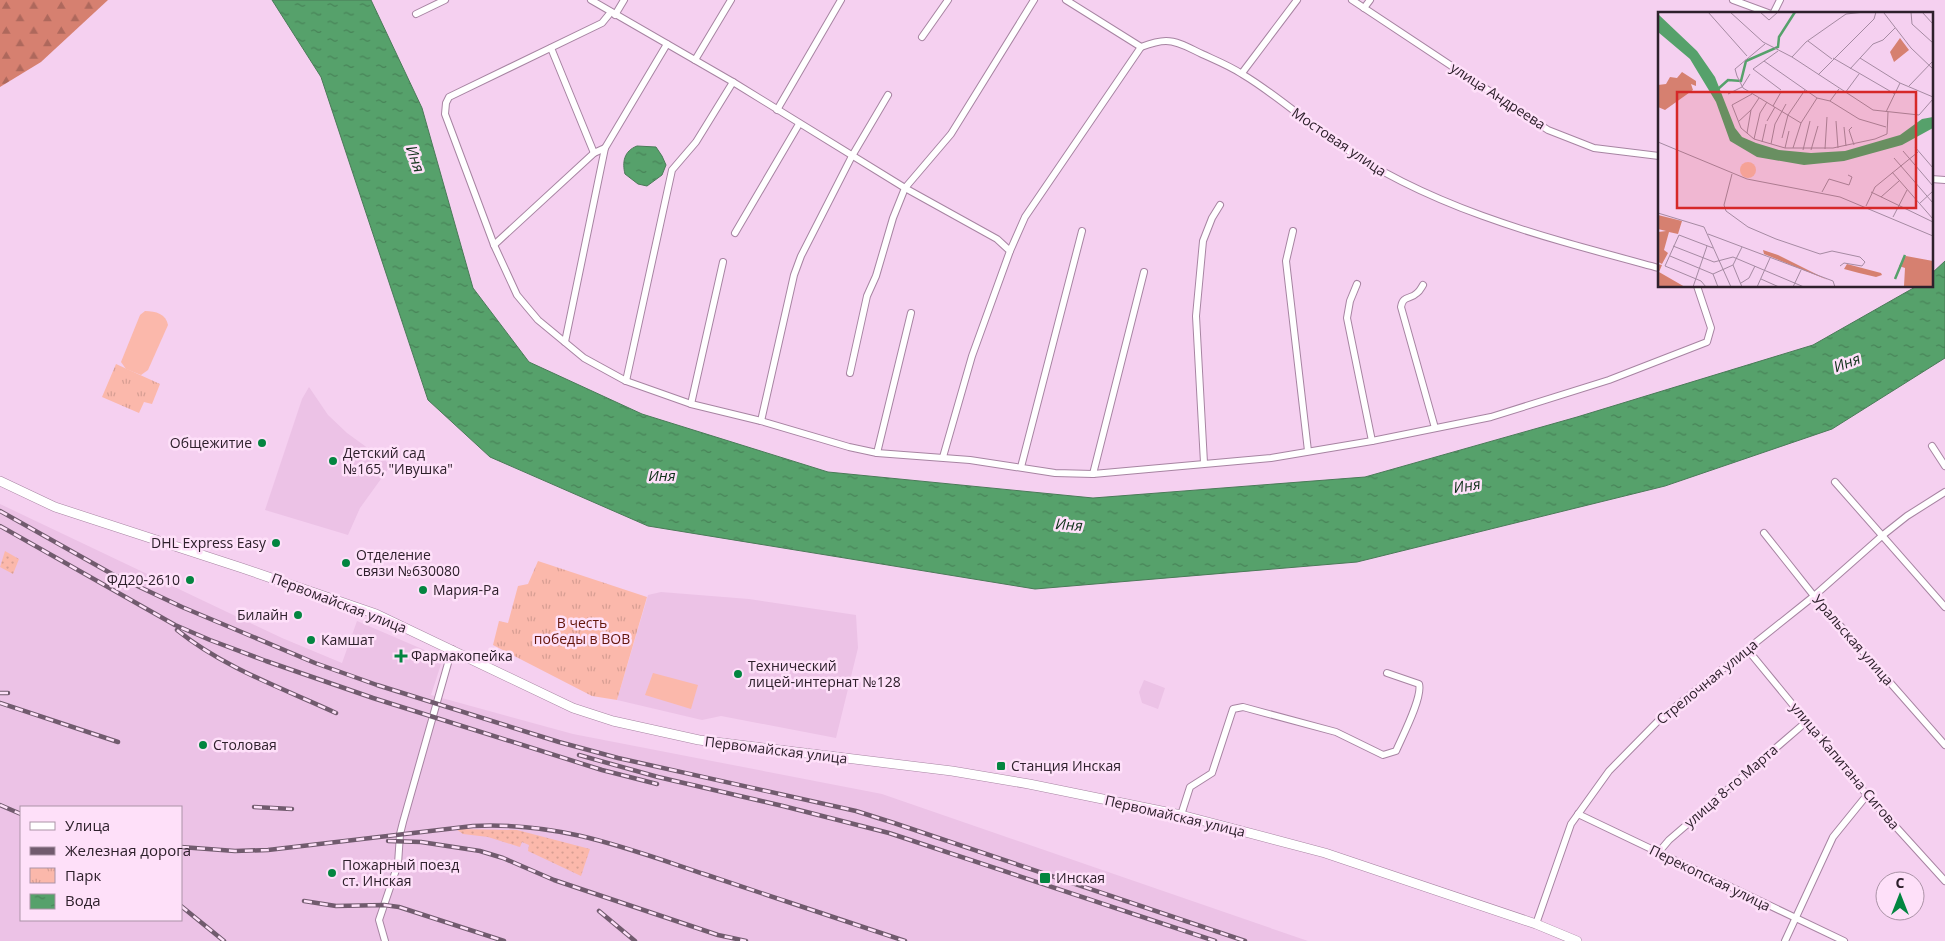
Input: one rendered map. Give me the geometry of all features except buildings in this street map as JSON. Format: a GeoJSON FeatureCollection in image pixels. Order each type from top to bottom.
{"type":"FeatureCollection","features":[{"type":"Feature","properties":{"kind":"main road","name":"Первомайская улица"},"geometry":{"type":"LineString","coordinates":[[0,480],[55,507],[376,614],[573,708],[613,721],[699,740],[952,771],[1029,784],[1181,815],[1325,853],[1536,924],[1577,941]]}},
{"type":"Feature","properties":{"kind":"street"},"geometry":{"type":"LineString","coordinates":[[416,14],[445,0]]}},
{"type":"Feature","properties":{"kind":"street"},"geometry":{"type":"LineString","coordinates":[[591,0],[733,82],[905,188],[997,239],[1010,251]]}},
{"type":"Feature","properties":{"kind":"street"},"geometry":{"type":"LineString","coordinates":[[624,0],[613,14],[602,23],[449,97],[446,103],[445,114],[494,245],[517,294],[538,320],[584,358],[626,381],[691,404],[761,421],[850,447],[877,453],[943,457],[1021,467],[1055,474],[1093,474],[1271,458],[1372,441],[1500,414],[1609,380],[1707,342],[1711,328],[1698,288]]}},
{"type":"Feature","properties":{"kind":"street"},"geometry":{"type":"LineString","coordinates":[[695,60],[731,0]]}},
{"type":"Feature","properties":{"kind":"street"},"geometry":{"type":"LineString","coordinates":[[777,110],[841,0]]}},
{"type":"Feature","properties":{"kind":"street"},"geometry":{"type":"LineString","coordinates":[[922,38],[948,0]]}},
{"type":"Feature","properties":{"kind":"street"},"geometry":{"type":"LineString","coordinates":[[850,373],[867,296],[876,276],[893,218],[905,188],[951,134],[1034,0]]}},
{"type":"Feature","properties":{"kind":"street"},"geometry":{"type":"LineString","coordinates":[[943,457],[972,356],[1010,251],[1025,217],[1141,47],[1066,0]]}},
{"type":"Feature","properties":{"kind":"street"},"geometry":{"type":"LineString","coordinates":[[1242,73],[1297,0]]}},
{"type":"Feature","properties":{"kind":"street","name":"улица Андреева"},"geometry":{"type":"LineString","coordinates":[[1352,0],[1548,130],[1594,148],[1658,156]]}},
{"type":"Feature","properties":{"kind":"street"},"geometry":{"type":"LineString","coordinates":[[1364,8],[1370,0]]}},
{"type":"Feature","properties":{"kind":"street"},"geometry":{"type":"LineString","coordinates":[[1733,0],[1766,12]]}},
{"type":"Feature","properties":{"kind":"street"},"geometry":{"type":"LineString","coordinates":[[1773,12],[1780,0]]}},
{"type":"Feature","properties":{"kind":"street","name":"Мостовая улица"},"geometry":{"type":"LineString","coordinates":[[1141,47],[1154,42],[1168,41],[1181,44],[1242,73],[1366,163],[1400,181],[1490,218],[1598,252],[1658,268]]}},
{"type":"Feature","properties":{"kind":"street"},"geometry":{"type":"LineString","coordinates":[[565,342],[605,148],[667,44]]}},
{"type":"Feature","properties":{"kind":"street"},"geometry":{"type":"LineString","coordinates":[[551,48],[594,153]]}},
{"type":"Feature","properties":{"kind":"street"},"geometry":{"type":"LineString","coordinates":[[626,381],[672,170],[696,142],[733,82]]}},
{"type":"Feature","properties":{"kind":"street"},"geometry":{"type":"LineString","coordinates":[[761,421],[794,275],[801,256],[852,156],[888,95]]}},
{"type":"Feature","properties":{"kind":"street"},"geometry":{"type":"LineString","coordinates":[[735,233],[799,124]]}},
{"type":"Feature","properties":{"kind":"street"},"geometry":{"type":"LineString","coordinates":[[494,245],[594,153],[605,148]]}},
{"type":"Feature","properties":{"kind":"street"},"geometry":{"type":"LineString","coordinates":[[1932,179],[1945,180]]}},
{"type":"Feature","properties":{"kind":"street"},"geometry":{"type":"LineString","coordinates":[[1204,464],[1196,316],[1202,241],[1220,205]]}},
{"type":"Feature","properties":{"kind":"street"},"geometry":{"type":"LineString","coordinates":[[1293,231],[1286,261],[1308,451]]}},
{"type":"Feature","properties":{"kind":"street"},"geometry":{"type":"LineString","coordinates":[[1021,467],[1082,232]]}},
{"type":"Feature","properties":{"kind":"street"},"geometry":{"type":"LineString","coordinates":[[691,404],[722,262]]}},
{"type":"Feature","properties":{"kind":"street"},"geometry":{"type":"LineString","coordinates":[[1093,474],[1144,272]]}},
{"type":"Feature","properties":{"kind":"street"},"geometry":{"type":"LineString","coordinates":[[1357,284],[1350,301],[1347,318],[1372,441]]}},
{"type":"Feature","properties":{"kind":"street"},"geometry":{"type":"LineString","coordinates":[[1423,285],[1417,293],[1402,300],[1401,307],[1435,428]]}},
{"type":"Feature","properties":{"kind":"street"},"geometry":{"type":"LineString","coordinates":[[877,453],[910,313]]}},
{"type":"Feature","properties":{"kind":"street"},"geometry":{"type":"LineString","coordinates":[[1932,446],[1945,466]]}},
{"type":"Feature","properties":{"kind":"street"},"geometry":{"type":"LineString","coordinates":[[1835,482],[1945,607]]}},
{"type":"Feature","properties":{"kind":"street","name":"Стрелочная улица"},"geometry":{"type":"LineString","coordinates":[[1536,924],[1571,824],[1609,771],[1648,730],[1814,596],[1883,535],[1907,516],[1945,492]]}},
{"type":"Feature","properties":{"kind":"street","name":"Уральская улица"},"geometry":{"type":"LineString","coordinates":[[1764,533],[1814,596],[1945,745]]}},
{"type":"Feature","properties":{"kind":"street"},"geometry":{"type":"LineString","coordinates":[[385,941],[378,920],[398,864],[400,834],[403,822],[452,649]]}},
{"type":"Feature","properties":{"kind":"street","name":"улица Капитана Сигова"},"geometry":{"type":"LineString","coordinates":[[1747,649],[1867,795],[1945,881]]}},
{"type":"Feature","properties":{"kind":"street"},"geometry":{"type":"LineString","coordinates":[[1181,815],[1190,787],[1212,773],[1233,709],[1243,707],[1336,732],[1383,755],[1396,751],[1417,699],[1420,686],[1387,673]]}},
{"type":"Feature","properties":{"kind":"street","name":"улица 8-го Марта"},"geometry":{"type":"LineString","coordinates":[[1658,853],[1670,840],[1806,722]]}},
{"type":"Feature","properties":{"kind":"street"},"geometry":{"type":"LineString","coordinates":[[1785,941],[1832,837],[1867,795]]}},
{"type":"Feature","properties":{"kind":"street","name":"Перекопская улица"},"geometry":{"type":"LineString","coordinates":[[1578,814],[1844,941]]}},
{"type":"Feature","properties":{"kind":"shaded area","name":"Детский сад №165, \"Ивушка\""},"geometry":{"type":"Polygon","coordinates":[[[309,387],[328,415],[347,433],[391,465],[360,508],[348,535],[265,510],[302,399],[309,387]]]}},
{"type":"Feature","properties":{"kind":"shaded area","name":"Инская"},"geometry":{"type":"Polygon","coordinates":[[[0,504],[282,638],[342,663],[357,621],[443,658],[431,695],[573,734],[882,794],[1308,941],[0,941],[0,504]]]}},
{"type":"Feature","properties":{"kind":"shaded area","name":"Технический лицей-интернат №128"},"geometry":{"type":"Polygon","coordinates":[[[661,592],[749,599],[856,615],[858,648],[836,738],[721,716],[702,720],[617,700],[648,595],[661,592]]]}},
{"type":"Feature","properties":{"kind":"shaded area"},"geometry":{"type":"Polygon","coordinates":[[[1144,680],[1165,688],[1158,709],[1142,703],[1139,692],[1144,680]]]}},
{"type":"Feature","properties":{"kind":"green space"},"geometry":{"type":"Polygon","coordinates":[[[0,0],[108,0],[41,62],[0,87],[0,0]]]}},
{"type":"Feature","properties":{"kind":"green space"},"geometry":{"type":"Polygon","coordinates":[[[145,311],[160,314],[165,318],[168,325],[148,370],[141,375],[126,369],[121,362],[140,315],[145,311]]]}},
{"type":"Feature","properties":{"kind":"green space"},"geometry":{"type":"Polygon","coordinates":[[[116,364],[160,384],[152,404],[144,402],[139,413],[102,397],[116,364]]]}},
{"type":"Feature","properties":{"kind":"green space"},"geometry":{"type":"Polygon","coordinates":[[[5,551],[19,559],[13,574],[0,567],[5,551]]]}},
{"type":"Feature","properties":{"kind":"green space","name":"В честь победы в ВОВ"},"geometry":{"type":"Polygon","coordinates":[[[538,561],[647,597],[617,700],[592,696],[493,645],[499,621],[508,623],[518,586],[528,584],[538,561]]]}},
{"type":"Feature","properties":{"kind":"green space"},"geometry":{"type":"Polygon","coordinates":[[[653,673],[698,685],[691,709],[645,695],[653,673]]]}},
{"type":"Feature","properties":{"kind":"green space"},"geometry":{"type":"Polygon","coordinates":[[[456,829],[517,830],[590,849],[581,876],[528,851],[529,845],[522,842],[520,847],[488,837],[463,834],[456,829]]]}},
{"type":"Feature","properties":{"kind":"water","name":"Иня"},"geometry":{"type":"Polygon","coordinates":[[[272,0],[371,0],[422,108],[473,288],[529,362],[642,414],[828,472],[1093,498],[1365,477],[1577,417],[1813,345],[1913,288],[1932,288],[1932,273],[1945,261],[1945,358],[1832,429],[1665,486],[1357,562],[1035,589],[648,526],[490,457],[428,400],[321,77],[272,0]]]}},
{"type":"Feature","properties":{"kind":"water"},"geometry":{"type":"Polygon","coordinates":[[[637,146],[656,147],[666,165],[662,175],[647,186],[638,184],[625,174],[625,157],[629,151],[637,146]]]}},
{"type":"Feature","properties":{"kind":"railway"},"geometry":{"type":"LineString","coordinates":[[0,511],[112,574],[182,607],[315,663],[377,685],[559,742],[618,758],[856,811],[1245,941]]}},
{"type":"Feature","properties":{"kind":"railway"},"geometry":{"type":"LineString","coordinates":[[0,526],[175,625],[210,640],[373,698],[602,770],[657,784]]}},
{"type":"Feature","properties":{"kind":"railway"},"geometry":{"type":"LineString","coordinates":[[177,630],[234,666],[336,713]]}},
{"type":"Feature","properties":{"kind":"railway"},"geometry":{"type":"LineString","coordinates":[[0,693],[8,693]]}},
{"type":"Feature","properties":{"kind":"railway"},"geometry":{"type":"LineString","coordinates":[[0,703],[118,742]]}},
{"type":"Feature","properties":{"kind":"railway"},"geometry":{"type":"LineString","coordinates":[[579,755],[658,777],[889,833],[1215,941]]}},
{"type":"Feature","properties":{"kind":"railway"},"geometry":{"type":"LineString","coordinates":[[0,805],[20,814]]}},
{"type":"Feature","properties":{"kind":"railway"},"geometry":{"type":"LineString","coordinates":[[254,807],[292,809]]}},
{"type":"Feature","properties":{"kind":"railway"},"geometry":{"type":"LineString","coordinates":[[182,847],[235,851],[268,850],[473,826],[534,828],[563,832],[618,846],[905,941]]}},
{"type":"Feature","properties":{"kind":"railway"},"geometry":{"type":"LineString","coordinates":[[388,841],[421,842],[480,851],[503,858],[554,880],[718,935],[746,941]]}},
{"type":"Feature","properties":{"kind":"railway"},"geometry":{"type":"LineString","coordinates":[[304,901],[336,906],[384,905],[399,907],[504,941]]}},
{"type":"Feature","properties":{"kind":"railway"},"geometry":{"type":"LineString","coordinates":[[182,907],[224,941]]}},
{"type":"Feature","properties":{"kind":"railway"},"geometry":{"type":"LineString","coordinates":[[599,911],[635,941]]}},
{"type":"Feature","properties":{"kind":"place","name":"Общежитие"},"geometry":{"type":"Point","coordinates":[262,443]}},
{"type":"Feature","properties":{"kind":"place","name":"Детский сад №165, \"Ивушка\""},"geometry":{"type":"Point","coordinates":[333,461]}},
{"type":"Feature","properties":{"kind":"place","name":"DHL Express Easy"},"geometry":{"type":"Point","coordinates":[276,543]}},
{"type":"Feature","properties":{"kind":"place","name":"Отделение связи №630080"},"geometry":{"type":"Point","coordinates":[346,563]}},
{"type":"Feature","properties":{"kind":"place","name":"ФД20-2610"},"geometry":{"type":"Point","coordinates":[190,580]}},
{"type":"Feature","properties":{"kind":"place","name":"Мария-Ра"},"geometry":{"type":"Point","coordinates":[423,590]}},
{"type":"Feature","properties":{"kind":"place","name":"Билайн"},"geometry":{"type":"Point","coordinates":[298,615]}},
{"type":"Feature","properties":{"kind":"place","name":"Камшат"},"geometry":{"type":"Point","coordinates":[311,640]}},
{"type":"Feature","properties":{"kind":"place","name":"Фармакопейка"},"geometry":{"type":"Point","coordinates":[401,656]}},
{"type":"Feature","properties":{"kind":"place","name":"Технический лицей-интернат №128"},"geometry":{"type":"Point","coordinates":[738,674]}},
{"type":"Feature","properties":{"kind":"place","name":"Столовая"},"geometry":{"type":"Point","coordinates":[203,745]}},
{"type":"Feature","properties":{"kind":"place","name":"Станция Инская"},"geometry":{"type":"Point","coordinates":[1001,766]}},
{"type":"Feature","properties":{"kind":"place","name":"Пожарный поезд ст. Инская"},"geometry":{"type":"Point","coordinates":[332,873]}},
{"type":"Feature","properties":{"kind":"place","name":"Инская"},"geometry":{"type":"Point","coordinates":[1045,878]}}]}
